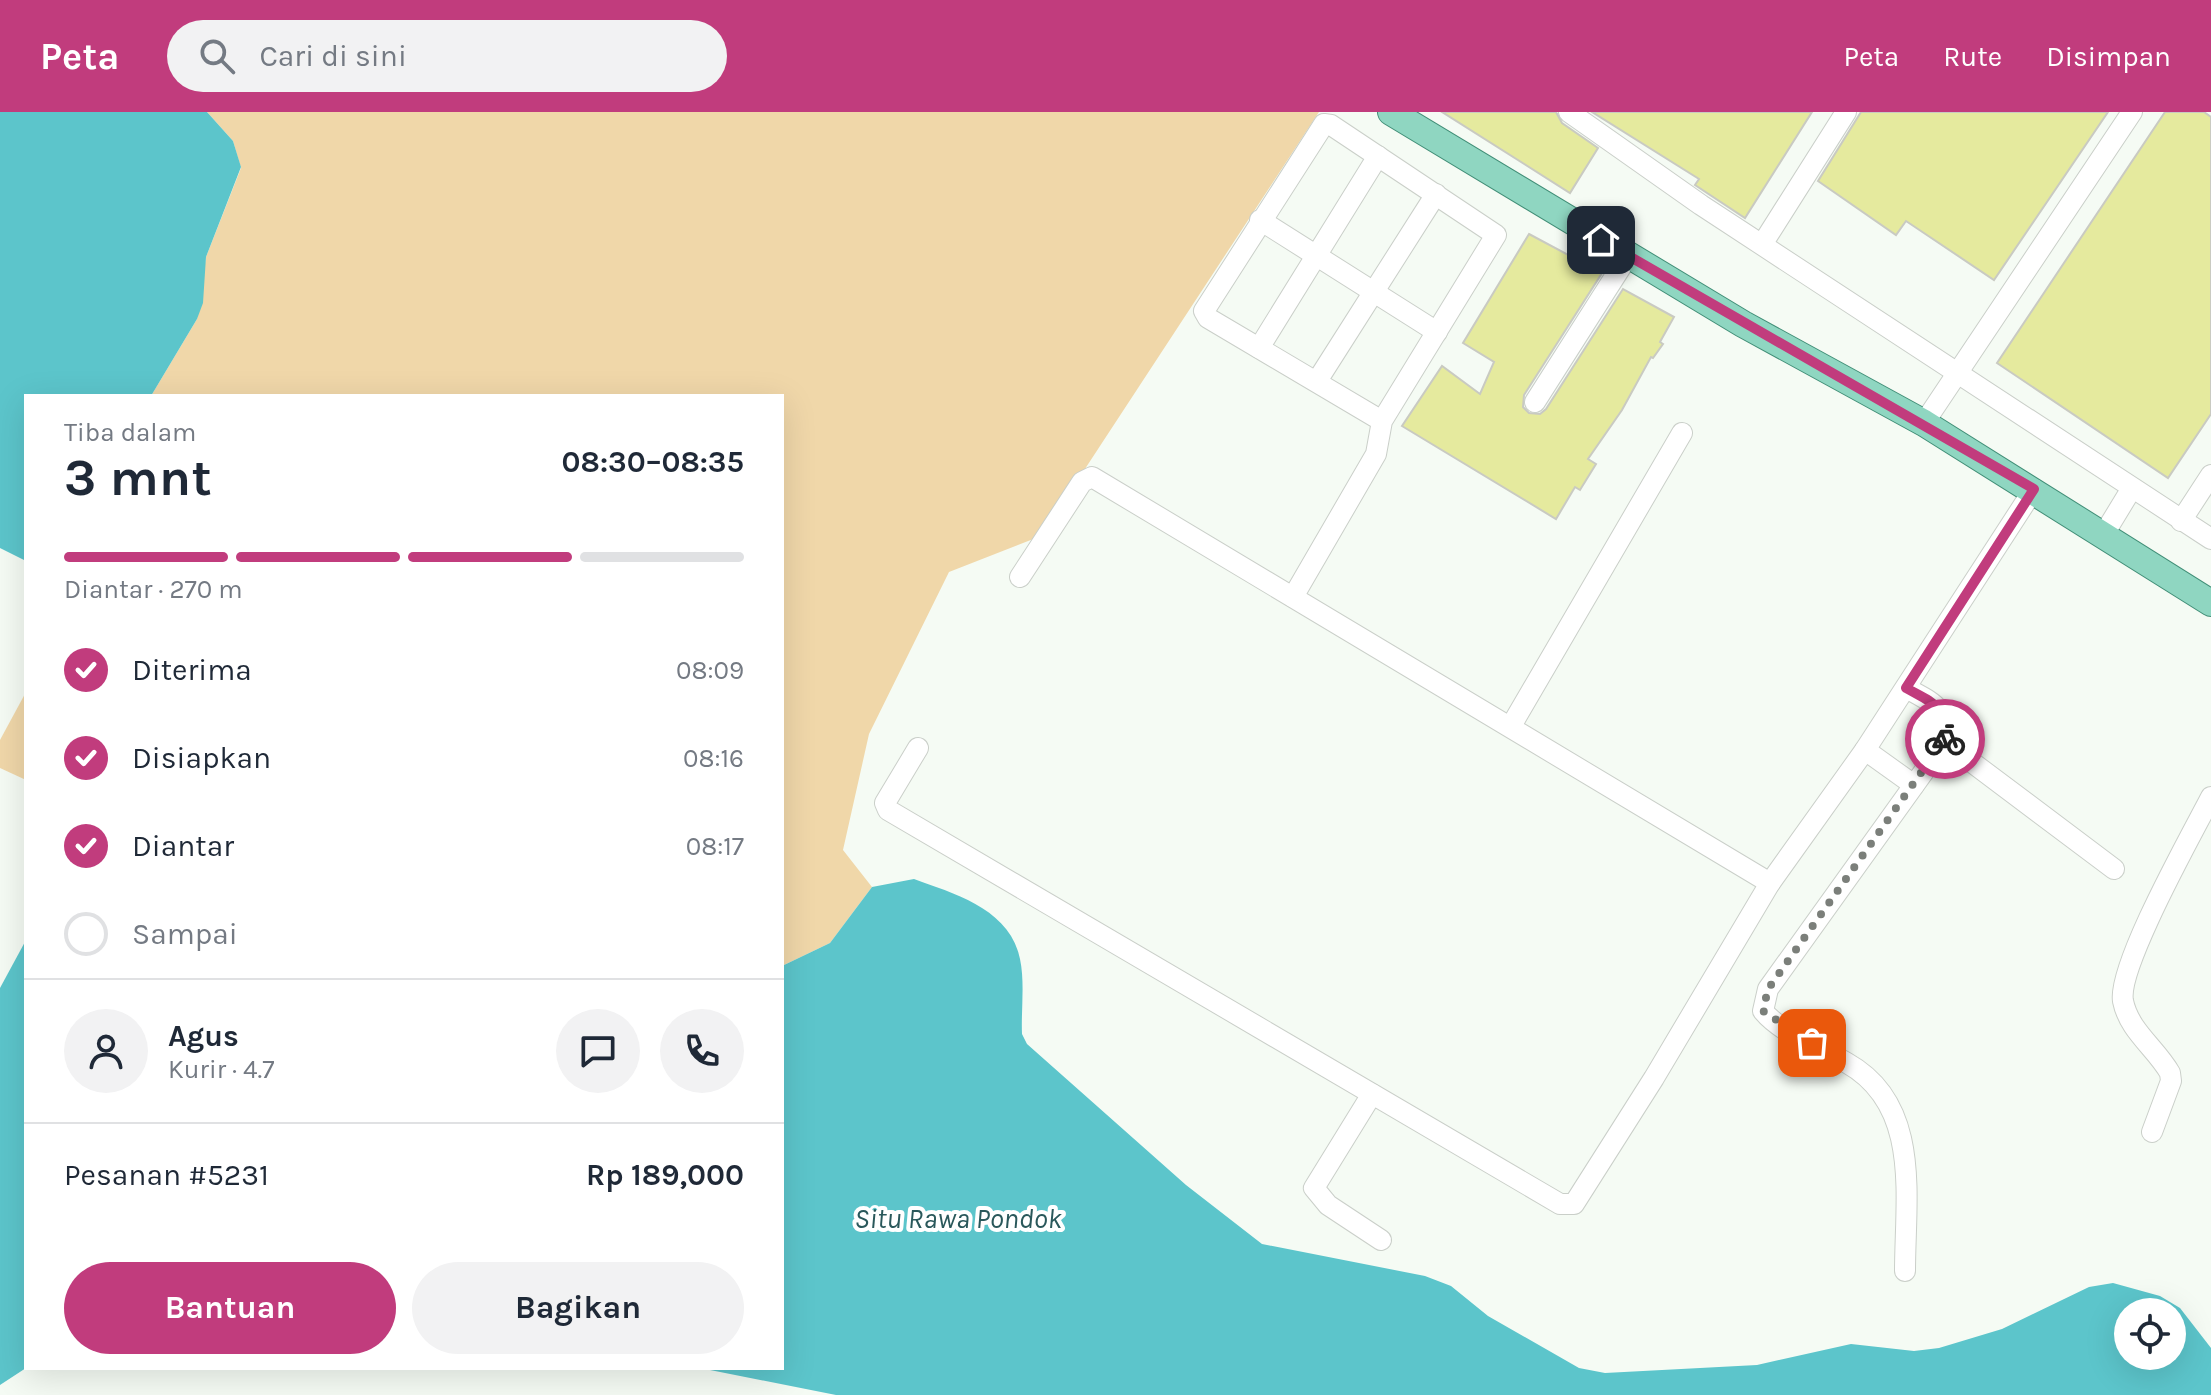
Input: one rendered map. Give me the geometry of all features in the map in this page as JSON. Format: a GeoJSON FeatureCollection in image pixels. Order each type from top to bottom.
{"type":"FeatureCollection","features":[{"type":"Feature","properties":{"kind":"main road"},"geometry":{"type":"LineString","coordinates":[[1391,112],[1628,256],[1924,423],[2034,489],[2211,603]]}},
{"type":"Feature","properties":{"kind":"lane"},"geometry":{"type":"LineString","coordinates":[[1569,112],[1701,205],[2211,539]]}},
{"type":"Feature","properties":{"kind":"lane"},"geometry":{"type":"LineString","coordinates":[[1763,243],[1846,112]]}},
{"type":"Feature","properties":{"kind":"lane"},"geometry":{"type":"LineString","coordinates":[[1924,423],[2132,112]]}},
{"type":"Feature","properties":{"kind":"lane"},"geometry":{"type":"LineString","coordinates":[[1293,597],[1376,454],[1382,421],[1496,235],[1331,125],[1324,124],[1204,311],[1208,318],[1382,421]]}},
{"type":"Feature","properties":{"kind":"lane"},"geometry":{"type":"LineString","coordinates":[[1259,348],[1378,156]]}},
{"type":"Feature","properties":{"kind":"lane"},"geometry":{"type":"LineString","coordinates":[[1317,381],[1436,194]]}},
{"type":"Feature","properties":{"kind":"lane"},"geometry":{"type":"LineString","coordinates":[[1260,220],[1437,332]]}},
{"type":"Feature","properties":{"kind":"lane"},"geometry":{"type":"LineString","coordinates":[[1535,402],[1628,256]]}},
{"type":"Feature","properties":{"kind":"lane"},"geometry":{"type":"LineString","coordinates":[[1511,726],[1682,433]]}},
{"type":"Feature","properties":{"kind":"lane"},"geometry":{"type":"LineString","coordinates":[[2181,521],[2211,475]]}},
{"type":"Feature","properties":{"kind":"lane"},"geometry":{"type":"LineString","coordinates":[[1020,577],[1082,482],[1092,477],[1770,883]]}},
{"type":"Feature","properties":{"kind":"lane"},"geometry":{"type":"LineString","coordinates":[[2104,534],[2132,488]]}},
{"type":"Feature","properties":{"kind":"lane"},"geometry":{"type":"LineString","coordinates":[[918,748],[885,803],[888,810],[1560,1204],[1574,1204],[1646,1091],[1770,883],[1865,750],[2034,489]]}},
{"type":"Feature","properties":{"kind":"lane"},"geometry":{"type":"LineString","coordinates":[[1905,1271],[1905,1145],[1900,1124],[1874,1083],[1858,1069],[1789,1030],[1763,1011],[1768,989],[1945,742],[1946,720],[1938,706],[1906,688]]}},
{"type":"Feature","properties":{"kind":"lane"},"geometry":{"type":"LineString","coordinates":[[1945,742],[2114,869]]}},
{"type":"Feature","properties":{"kind":"lane"},"geometry":{"type":"LineString","coordinates":[[1865,750],[1914,785]]}},
{"type":"Feature","properties":{"kind":"lane"},"geometry":{"type":"LineString","coordinates":[[2152,1132],[2171,1081],[2170,1073],[2132,1024],[2123,1000],[2124,981],[2157,902],[2211,797]]}},
{"type":"Feature","properties":{"kind":"lane"},"geometry":{"type":"LineString","coordinates":[[1372,1094],[1314,1188],[1328,1205],[1381,1240]]}},
{"type":"Feature","properties":{"kind":"shaded area"},"geometry":{"type":"Polygon","coordinates":[[[207,112],[1319,112],[1041,536],[949,572],[869,734],[843,850],[872,887],[830,943],[784,965],[784,394],[152,394],[197,319],[206,257],[241,168],[233,141],[207,112]]]}},
{"type":"Feature","properties":{"kind":"shaded area"},"geometry":{"type":"Polygon","coordinates":[[[24,696],[24,779],[0,768],[0,740],[24,696]]]}},
{"type":"Feature","properties":{"kind":"water"},"geometry":{"type":"Polygon","coordinates":[[[0,112],[207,112],[233,141],[241,167],[206,257],[203,303],[197,319],[152,394],[24,394],[24,560],[0,548],[0,112]]]}},
{"type":"Feature","properties":{"kind":"water","name":"Situ Rawa Pondok"},"geometry":{"type":"Polygon","coordinates":[[[914,879],[979,906],[1005,928],[1020,959],[1022,1034],[1027,1044],[1186,1185],[1262,1244],[1425,1276],[1451,1286],[1488,1316],[1579,1368],[1605,1373],[1757,1365],[1851,1344],[1914,1351],[1939,1348],[2002,1329],[2089,1287],[2113,1283],[2163,1298],[2114,1298],[2114,1370],[2186,1370],[2186,1316],[2211,1348],[2211,1395],[836,1395],[710,1370],[784,1370],[784,965],[830,943],[872,887],[914,879]]]}},
{"type":"Feature","properties":{"kind":"water"},"geometry":{"type":"Polygon","coordinates":[[[24,944],[24,1369],[0,1385],[0,988],[24,944]]]}},
{"type":"Feature","properties":{"kind":"building"},"geometry":{"type":"Polygon","coordinates":[[[1442,112],[1556,112],[1562,123],[1598,148],[1570,193],[1442,112]]]}},
{"type":"Feature","properties":{"kind":"building"},"geometry":{"type":"Polygon","coordinates":[[[1592,112],[1812,112],[1745,218],[1695,185],[1699,179],[1592,112]]]}},
{"type":"Feature","properties":{"kind":"building"},"geometry":{"type":"Polygon","coordinates":[[[1861,112],[2108,112],[1994,280],[1906,221],[1896,235],[1818,181],[1861,112]]]}},
{"type":"Feature","properties":{"kind":"building"},"geometry":{"type":"Polygon","coordinates":[[[2165,112],[2204,112],[2211,117],[2211,414],[2168,478],[1997,363],[2165,112]]]}},
{"type":"Feature","properties":{"kind":"building"},"geometry":{"type":"Polygon","coordinates":[[[1529,234],[1602,273],[1524,395],[1523,407],[1529,413],[1540,414],[1546,409],[1623,289],[1674,317],[1660,342],[1663,344],[1651,357],[1622,410],[1588,459],[1596,464],[1580,490],[1575,487],[1556,519],[1402,426],[1442,366],[1480,394],[1494,362],[1463,343],[1529,234]]]}},
{"type":"Feature","properties":{"kind":"way so far"},"geometry":{"type":"LineString","coordinates":[[1812,1043],[1763,1011],[1768,989],[1945,739]]}},
{"type":"Feature","properties":{"kind":"route"},"geometry":{"type":"LineString","coordinates":[[1601,240],[2034,489],[1906,688],[1938,706],[1946,720],[1945,739]]}}]}
